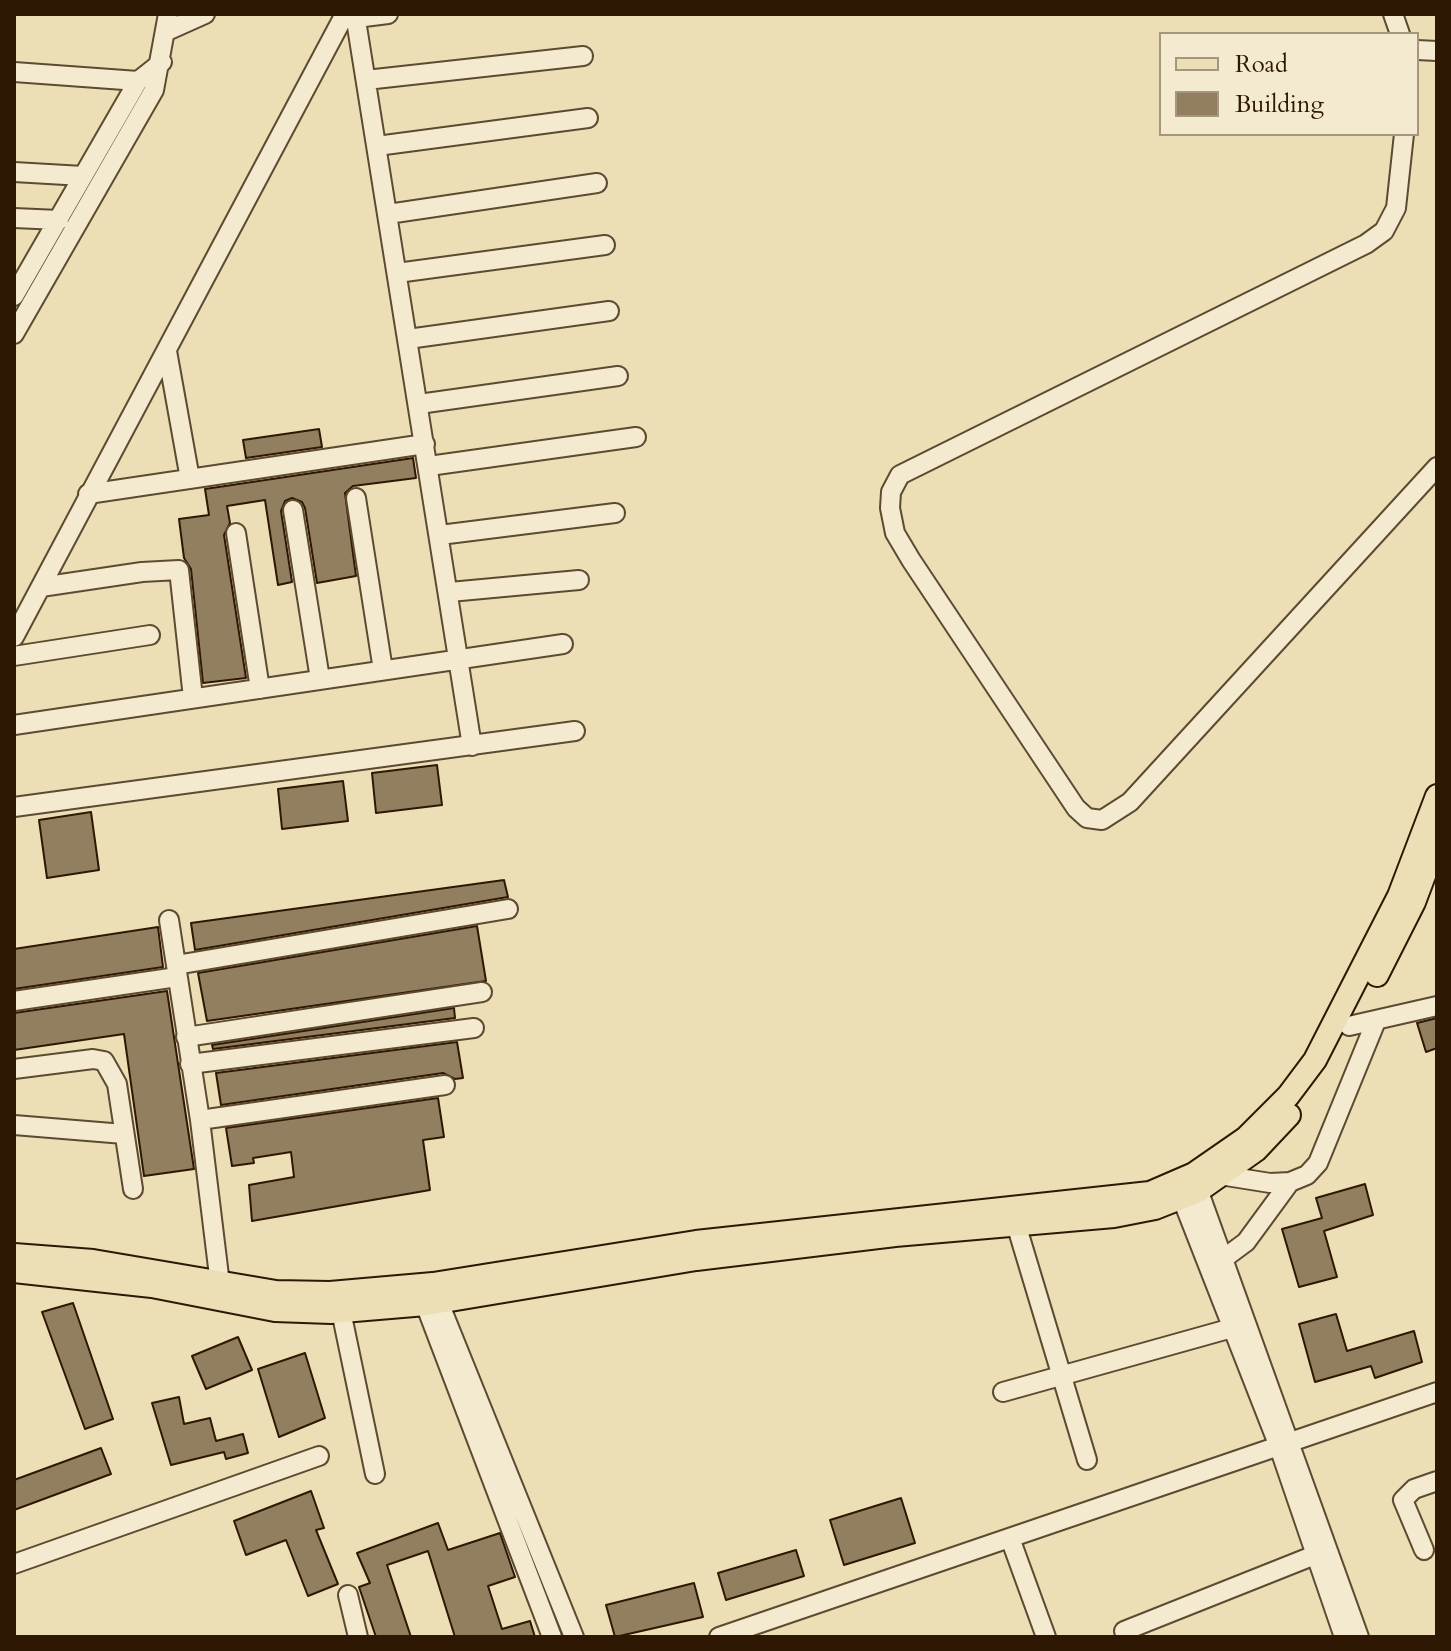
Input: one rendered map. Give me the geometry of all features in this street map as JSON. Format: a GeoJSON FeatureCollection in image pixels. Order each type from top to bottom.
{"type":"FeatureCollection","features":[{"type":"Feature","properties":{"kind":"main road"},"geometry":{"type":"LineString","coordinates":[[14,1255],[93,1261],[276,1292],[428,1293],[696,1259],[1114,1216],[1155,1208],[1246,1138],[1288,1096],[1315,1060],[1399,896],[1437,796]]}},
{"type":"Feature","properties":{"kind":"main road"},"geometry":{"type":"LineString","coordinates":[[14,1271],[152,1286],[275,1310],[341,1311],[696,1242],[1111,1200],[1187,1186],[1220,1175],[1256,1150],[1298,1106],[1349,1026],[1414,902],[1437,841]]}},
{"type":"Feature","properties":{"kind":"street"},"geometry":{"type":"LineString","coordinates":[[14,334],[154,90],[168,22],[205,14]]}},
{"type":"Feature","properties":{"kind":"street"},"geometry":{"type":"LineString","coordinates":[[352,15],[388,14]]}},
{"type":"Feature","properties":{"kind":"street"},"geometry":{"type":"LineString","coordinates":[[352,15],[377,146],[472,746]]}},
{"type":"Feature","properties":{"kind":"street"},"geometry":{"type":"LineString","coordinates":[[14,637],[88,494],[352,15]]}},
{"type":"Feature","properties":{"kind":"street"},"geometry":{"type":"LineString","coordinates":[[366,80],[583,56]]}},
{"type":"Feature","properties":{"kind":"street"},"geometry":{"type":"LineString","coordinates":[[14,296],[20,272],[59,220],[138,81],[162,62]]}},
{"type":"Feature","properties":{"kind":"street"},"geometry":{"type":"LineString","coordinates":[[14,72],[138,81]]}},
{"type":"Feature","properties":{"kind":"street"},"geometry":{"type":"LineString","coordinates":[[377,146],[588,118]]}},
{"type":"Feature","properties":{"kind":"street"},"geometry":{"type":"LineString","coordinates":[[1404,136],[1396,208],[1384,231],[1366,244],[900,475],[891,492],[890,508],[895,533],[911,560],[1076,808],[1087,818],[1102,820],[1130,802],[1437,467]]}},
{"type":"Feature","properties":{"kind":"street"},"geometry":{"type":"LineString","coordinates":[[14,172],[83,176]]}},
{"type":"Feature","properties":{"kind":"street"},"geometry":{"type":"LineString","coordinates":[[388,214],[597,183]]}},
{"type":"Feature","properties":{"kind":"street"},"geometry":{"type":"LineString","coordinates":[[14,218],[59,220]]}},
{"type":"Feature","properties":{"kind":"street"},"geometry":{"type":"LineString","coordinates":[[397,273],[605,245]]}},
{"type":"Feature","properties":{"kind":"street"},"geometry":{"type":"LineString","coordinates":[[408,339],[609,311]]}},
{"type":"Feature","properties":{"kind":"street"},"geometry":{"type":"LineString","coordinates":[[167,351],[190,479]]}},
{"type":"Feature","properties":{"kind":"street"},"geometry":{"type":"LineString","coordinates":[[419,404],[618,376]]}},
{"type":"Feature","properties":{"kind":"street"},"geometry":{"type":"LineString","coordinates":[[429,466],[636,437]]}},
{"type":"Feature","properties":{"kind":"street"},"geometry":{"type":"LineString","coordinates":[[88,494],[425,444]]}},
{"type":"Feature","properties":{"kind":"street"},"geometry":{"type":"LineString","coordinates":[[356,498],[383,670]]}},
{"type":"Feature","properties":{"kind":"street"},"geometry":{"type":"LineString","coordinates":[[293,510],[320,679]]}},
{"type":"Feature","properties":{"kind":"street"},"geometry":{"type":"LineString","coordinates":[[440,535],[615,513]]}},
{"type":"Feature","properties":{"kind":"street"},"geometry":{"type":"LineString","coordinates":[[236,533],[260,689]]}},
{"type":"Feature","properties":{"kind":"street"},"geometry":{"type":"LineString","coordinates":[[41,587],[142,572],[179,570],[193,698]]}},
{"type":"Feature","properties":{"kind":"street"},"geometry":{"type":"LineString","coordinates":[[450,592],[579,580]]}},
{"type":"Feature","properties":{"kind":"street"},"geometry":{"type":"LineString","coordinates":[[14,656],[150,635]]}},
{"type":"Feature","properties":{"kind":"street"},"geometry":{"type":"LineString","coordinates":[[14,725],[563,644]]}},
{"type":"Feature","properties":{"kind":"street"},"geometry":{"type":"LineString","coordinates":[[14,807],[575,731]]}},
{"type":"Feature","properties":{"kind":"street"},"geometry":{"type":"LineString","coordinates":[[14,1001],[508,909]]}},
{"type":"Feature","properties":{"kind":"street"},"geometry":{"type":"LineString","coordinates":[[169,920],[200,1120],[220,1284]]}},
{"type":"Feature","properties":{"kind":"street"},"geometry":{"type":"LineString","coordinates":[[186,1037],[482,992]]}},
{"type":"Feature","properties":{"kind":"street"},"geometry":{"type":"LineString","coordinates":[[1349,1026],[1437,1006]]}},
{"type":"Feature","properties":{"kind":"street"},"geometry":{"type":"LineString","coordinates":[[1220,1175],[1270,1183],[1290,1182],[1307,1175],[1318,1163],[1376,1021]]}},
{"type":"Feature","properties":{"kind":"street"},"geometry":{"type":"LineString","coordinates":[[190,1064],[474,1028]]}},
{"type":"Feature","properties":{"kind":"street"},"geometry":{"type":"LineString","coordinates":[[14,1069],[93,1059],[104,1061],[117,1084],[133,1189]]}},
{"type":"Feature","properties":{"kind":"street"},"geometry":{"type":"LineString","coordinates":[[200,1120],[445,1085]]}},
{"type":"Feature","properties":{"kind":"street"},"geometry":{"type":"LineString","coordinates":[[14,1125],[124,1134]]}},
{"type":"Feature","properties":{"kind":"street"},"geometry":{"type":"LineString","coordinates":[[1223,1259],[1246,1242],[1290,1182]]}},
{"type":"Feature","properties":{"kind":"street"},"geometry":{"type":"LineString","coordinates":[[1187,1186],[1223,1259],[1284,1442],[1359,1637]]}},
{"type":"Feature","properties":{"kind":"street"},"geometry":{"type":"LineString","coordinates":[[1187,1186],[1232,1328],[1284,1442],[1315,1555],[1344,1637]]}},
{"type":"Feature","properties":{"kind":"street"},"geometry":{"type":"LineString","coordinates":[[1016,1224],[1087,1460]]}},
{"type":"Feature","properties":{"kind":"street"},"geometry":{"type":"LineString","coordinates":[[428,1293],[552,1637]]}},
{"type":"Feature","properties":{"kind":"street"},"geometry":{"type":"LineString","coordinates":[[428,1293],[574,1637]]}},
{"type":"Feature","properties":{"kind":"street"},"geometry":{"type":"LineString","coordinates":[[341,1311],[375,1474]]}},
{"type":"Feature","properties":{"kind":"street"},"geometry":{"type":"LineString","coordinates":[[1003,1392],[1232,1328]]}},
{"type":"Feature","properties":{"kind":"street"},"geometry":{"type":"LineString","coordinates":[[719,1637],[1437,1392]]}},
{"type":"Feature","properties":{"kind":"street"},"geometry":{"type":"LineString","coordinates":[[14,1564],[319,1456]]}},
{"type":"Feature","properties":{"kind":"street"},"geometry":{"type":"LineString","coordinates":[[1424,1550],[1403,1500],[1414,1489],[1437,1481]]}},
{"type":"Feature","properties":{"kind":"street"},"geometry":{"type":"LineString","coordinates":[[1010,1538],[1042,1636]]}},
{"type":"Feature","properties":{"kind":"street"},"geometry":{"type":"LineString","coordinates":[[1124,1631],[1315,1555]]}},
{"type":"Feature","properties":{"kind":"street"},"geometry":{"type":"LineString","coordinates":[[348,1595],[358,1637]]}},
{"type":"Feature","properties":{"kind":"building"},"geometry":{"type":"Polygon","coordinates":[[[319,429],[322,447],[246,458],[243,440],[319,429]]]}},
{"type":"Feature","properties":{"kind":"building"},"geometry":{"type":"Polygon","coordinates":[[[413,458],[416,478],[353,486],[345,493],[356,576],[317,583],[305,508],[302,502],[292,498],[285,501],[281,511],[292,582],[278,585],[265,500],[227,506],[230,523],[224,535],[246,678],[203,683],[191,569],[184,558],[179,519],[209,515],[205,489],[413,458]]]}},
{"type":"Feature","properties":{"kind":"building"},"geometry":{"type":"Polygon","coordinates":[[[437,765],[442,805],[376,813],[372,773],[437,765]]]}},
{"type":"Feature","properties":{"kind":"building"},"geometry":{"type":"Polygon","coordinates":[[[343,781],[348,821],[282,829],[278,789],[343,781]]]}},
{"type":"Feature","properties":{"kind":"building"},"geometry":{"type":"Polygon","coordinates":[[[91,812],[99,870],[47,878],[39,820],[91,812]]]}},
{"type":"Feature","properties":{"kind":"building"},"geometry":{"type":"Polygon","coordinates":[[[504,880],[508,897],[195,950],[191,923],[504,880]]]}},
{"type":"Feature","properties":{"kind":"building"},"geometry":{"type":"Polygon","coordinates":[[[477,926],[486,981],[207,1021],[198,973],[477,926]]]}},
{"type":"Feature","properties":{"kind":"building"},"geometry":{"type":"Polygon","coordinates":[[[158,927],[163,967],[14,989],[14,949],[158,927]]]}},
{"type":"Feature","properties":{"kind":"building"},"geometry":{"type":"Polygon","coordinates":[[[167,991],[194,1169],[144,1176],[124,1034],[14,1050],[14,1013],[167,991]]]}},
{"type":"Feature","properties":{"kind":"building"},"geometry":{"type":"Polygon","coordinates":[[[454,1008],[455,1018],[213,1049],[212,1045],[454,1008]]]}},
{"type":"Feature","properties":{"kind":"building"},"geometry":{"type":"Polygon","coordinates":[[[1437,1018],[1437,1048],[1426,1052],[1417,1023],[1437,1018]]]}},
{"type":"Feature","properties":{"kind":"building"},"geometry":{"type":"Polygon","coordinates":[[[457,1042],[463,1078],[455,1079],[443,1073],[221,1105],[216,1073],[457,1042]]]}},
{"type":"Feature","properties":{"kind":"building"},"geometry":{"type":"Polygon","coordinates":[[[438,1098],[444,1137],[423,1140],[430,1190],[252,1221],[249,1185],[294,1177],[291,1152],[253,1158],[254,1163],[232,1166],[226,1128],[438,1098]]]}},
{"type":"Feature","properties":{"kind":"building"},"geometry":{"type":"Polygon","coordinates":[[[1365,1184],[1373,1215],[1324,1231],[1337,1277],[1299,1287],[1282,1229],[1322,1218],[1316,1198],[1365,1184]]]}},
{"type":"Feature","properties":{"kind":"building"},"geometry":{"type":"Polygon","coordinates":[[[73,1303],[113,1419],[85,1429],[42,1312],[73,1303]]]}},
{"type":"Feature","properties":{"kind":"building"},"geometry":{"type":"Polygon","coordinates":[[[1336,1314],[1347,1351],[1414,1331],[1422,1362],[1375,1378],[1371,1366],[1315,1382],[1299,1324],[1336,1314]]]}},
{"type":"Feature","properties":{"kind":"building"},"geometry":{"type":"Polygon","coordinates":[[[238,1337],[252,1370],[206,1389],[192,1356],[238,1337]]]}},
{"type":"Feature","properties":{"kind":"building"},"geometry":{"type":"Polygon","coordinates":[[[305,1353],[325,1418],[279,1437],[258,1369],[305,1353]]]}},
{"type":"Feature","properties":{"kind":"building"},"geometry":{"type":"Polygon","coordinates":[[[179,1397],[184,1424],[210,1418],[216,1441],[243,1434],[248,1453],[226,1459],[224,1452],[171,1465],[152,1403],[179,1397]]]}},
{"type":"Feature","properties":{"kind":"building"},"geometry":{"type":"Polygon","coordinates":[[[101,1448],[111,1474],[14,1510],[14,1480],[101,1448]]]}},
{"type":"Feature","properties":{"kind":"building"},"geometry":{"type":"Polygon","coordinates":[[[311,1491],[324,1528],[316,1530],[338,1584],[308,1596],[286,1540],[246,1555],[234,1521],[311,1491]]]}},
{"type":"Feature","properties":{"kind":"building"},"geometry":{"type":"Polygon","coordinates":[[[901,1498],[915,1543],[844,1565],[830,1520],[901,1498]]]}},
{"type":"Feature","properties":{"kind":"building"},"geometry":{"type":"Polygon","coordinates":[[[438,1523],[448,1550],[500,1533],[515,1577],[488,1586],[502,1629],[530,1621],[535,1637],[455,1637],[428,1551],[387,1565],[411,1637],[376,1637],[359,1587],[370,1583],[357,1553],[438,1523]]]}},
{"type":"Feature","properties":{"kind":"building"},"geometry":{"type":"Polygon","coordinates":[[[796,1550],[804,1576],[726,1600],[718,1573],[796,1550]]]}},
{"type":"Feature","properties":{"kind":"building"},"geometry":{"type":"Polygon","coordinates":[[[694,1583],[703,1617],[615,1637],[606,1605],[694,1583]]]}}]}
